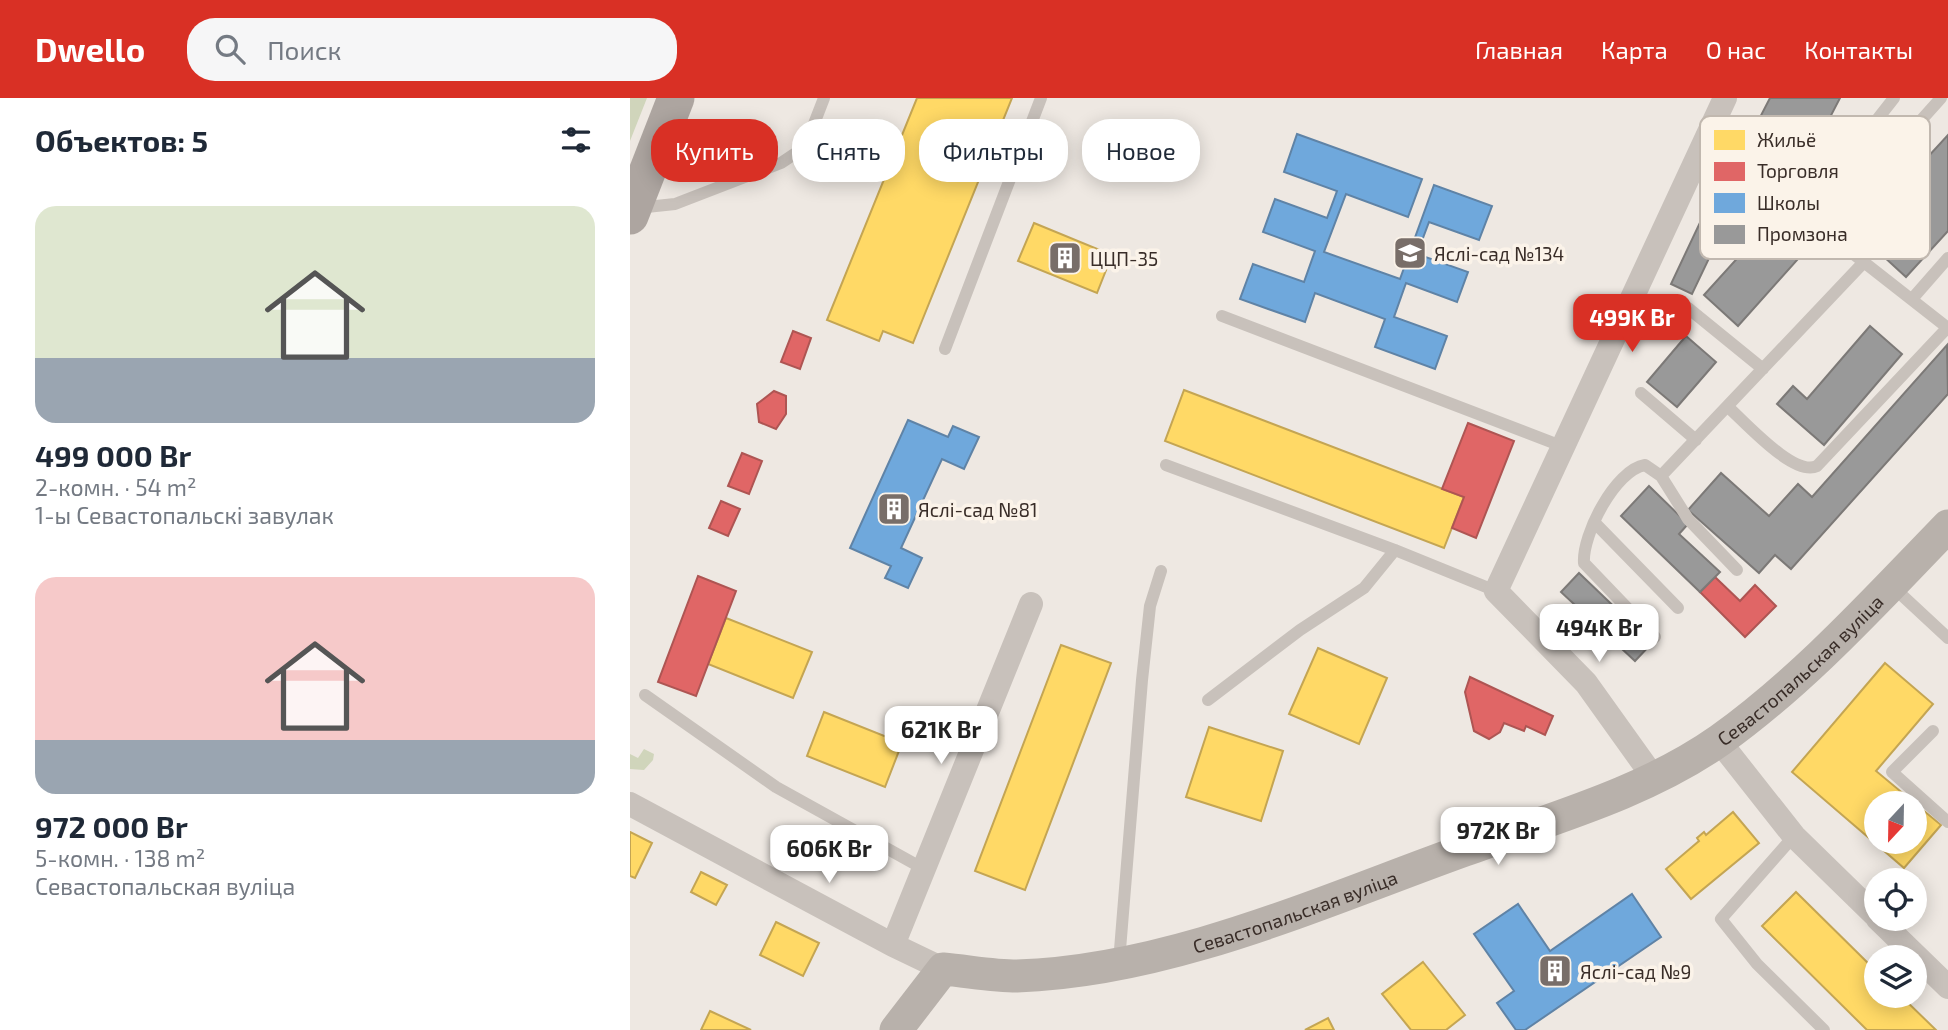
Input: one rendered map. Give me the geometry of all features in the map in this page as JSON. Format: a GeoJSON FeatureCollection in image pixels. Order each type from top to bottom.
{"type":"FeatureCollection","features":[{"type":"Feature","properties":{"kind":"main road"},"geometry":{"type":"LineString","coordinates":[[631,212],[676,98]]}},
{"type":"Feature","properties":{"kind":"street"},"geometry":{"type":"LineString","coordinates":[[1717,116],[1725,98]]}},
{"type":"Feature","properties":{"kind":"street"},"geometry":{"type":"LineString","coordinates":[[1654,778],[1586,683],[1496,591],[1700,152]]}},
{"type":"Feature","properties":{"kind":"street","name":"Севастопальская вуліца"},"geometry":{"type":"LineString","coordinates":[[943,969],[1015,976],[1119,962],[1215,940],[1556,817],[1654,778],[1718,741],[1821,655],[1948,526]]}},
{"type":"Feature","properties":{"kind":"street"},"geometry":{"type":"LineString","coordinates":[[893,945],[1031,604]]}},
{"type":"Feature","properties":{"kind":"street"},"geometry":{"type":"LineString","coordinates":[[1718,741],[1794,836],[1864,905]]}},
{"type":"Feature","properties":{"kind":"street"},"geometry":{"type":"LineString","coordinates":[[630,804],[943,969],[896,1030]]}},
{"type":"Feature","properties":{"kind":"street"},"geometry":{"type":"LineString","coordinates":[[1890,931],[1948,987]]}},
{"type":"Feature","properties":{"kind":"lane"},"geometry":{"type":"LineString","coordinates":[[631,212],[676,204],[781,163],[804,147],[824,98]]}},
{"type":"Feature","properties":{"kind":"lane"},"geometry":{"type":"LineString","coordinates":[[945,349],[1041,98]]}},
{"type":"Feature","properties":{"kind":"lane"},"geometry":{"type":"LineString","coordinates":[[1880,116],[1894,98]]}},
{"type":"Feature","properties":{"kind":"lane"},"geometry":{"type":"LineString","coordinates":[[1925,116],[1941,98]]}},
{"type":"Feature","properties":{"kind":"lane"},"geometry":{"type":"LineString","coordinates":[[1912,299],[1948,258]]}},
{"type":"Feature","properties":{"kind":"lane"},"geometry":{"type":"LineString","coordinates":[[1727,407],[1795,466],[1811,469],[1817,466],[1948,327],[1860,259]]}},
{"type":"Feature","properties":{"kind":"lane"},"geometry":{"type":"LineString","coordinates":[[1661,476],[1864,262]]}},
{"type":"Feature","properties":{"kind":"lane"},"geometry":{"type":"LineString","coordinates":[[1688,308],[1763,369]]}},
{"type":"Feature","properties":{"kind":"lane"},"geometry":{"type":"LineString","coordinates":[[1222,316],[1564,447]]}},
{"type":"Feature","properties":{"kind":"lane"},"geometry":{"type":"LineString","coordinates":[[1641,393],[1696,440]]}},
{"type":"Feature","properties":{"kind":"lane"},"geometry":{"type":"LineString","coordinates":[[1166,465],[1395,550],[1496,591]]}},
{"type":"Feature","properties":{"kind":"lane"},"geometry":{"type":"LineString","coordinates":[[1655,637],[1584,563],[1583,552],[1594,522],[1623,475],[1631,469],[1645,465],[1661,476],[1688,519],[1737,570]]}},
{"type":"Feature","properties":{"kind":"lane"},"geometry":{"type":"LineString","coordinates":[[1594,522],[1678,608]]}},
{"type":"Feature","properties":{"kind":"lane"},"geometry":{"type":"LineString","coordinates":[[1208,700],[1300,630],[1364,588],[1395,550]]}},
{"type":"Feature","properties":{"kind":"lane"},"geometry":{"type":"LineString","coordinates":[[1119,962],[1144,657],[1150,606],[1161,571]]}},
{"type":"Feature","properties":{"kind":"lane"},"geometry":{"type":"LineString","coordinates":[[1891,585],[1948,638]]}},
{"type":"Feature","properties":{"kind":"lane"},"geometry":{"type":"LineString","coordinates":[[645,695],[776,787],[924,869]]}},
{"type":"Feature","properties":{"kind":"lane"},"geometry":{"type":"LineString","coordinates":[[1933,731],[1892,772],[1948,822]]}},
{"type":"Feature","properties":{"kind":"lane"},"geometry":{"type":"LineString","coordinates":[[1794,836],[1721,919],[1757,964],[1824,1030]]}},
{"type":"Feature","properties":{"kind":"green space"},"geometry":{"type":"Polygon","coordinates":[[[630,98],[647,98],[630,141],[630,98]]]}},
{"type":"Feature","properties":{"kind":"green space"},"geometry":{"type":"Polygon","coordinates":[[[644,749],[654,754],[653,760],[644,770],[630,769],[630,754],[638,758],[644,749]]]}},
{"type":"Feature","properties":{"kind":"building: Жильё"},"geometry":{"type":"Polygon","coordinates":[[[917,98],[1012,98],[1004,119],[919,119],[919,182],[978,182],[913,343],[883,331],[879,341],[827,320],[883,182],[905,182],[905,128],[917,98]]]}},
{"type":"Feature","properties":{"kind":"building: Жильё","name":"ЦЦП-35"},"geometry":{"type":"Polygon","coordinates":[[[1034,223],[1112,255],[1097,293],[1018,261],[1034,223]]]}},
{"type":"Feature","properties":{"kind":"building: Жильё"},"geometry":{"type":"Polygon","coordinates":[[[1184,390],[1464,497],[1444,548],[1165,441],[1184,390]]]}},
{"type":"Feature","properties":{"kind":"building: Жильё"},"geometry":{"type":"Polygon","coordinates":[[[726,618],[812,652],[793,698],[708,664],[726,618]]]}},
{"type":"Feature","properties":{"kind":"building: Жильё"},"geometry":{"type":"Polygon","coordinates":[[[1061,645],[1111,663],[1025,890],[975,871],[1061,645]]]}},
{"type":"Feature","properties":{"kind":"building: Жильё"},"geometry":{"type":"Polygon","coordinates":[[[1318,648],[1387,678],[1359,744],[1289,714],[1318,648]]]}},
{"type":"Feature","properties":{"kind":"building: Жильё"},"geometry":{"type":"Polygon","coordinates":[[[1885,663],[1933,704],[1876,771],[1900,791],[1864,791],[1864,834],[1792,772],[1885,663]]]}},
{"type":"Feature","properties":{"kind":"building: Жильё"},"geometry":{"type":"Polygon","coordinates":[[[824,712],[902,743],[885,787],[807,756],[824,712]]]}},
{"type":"Feature","properties":{"kind":"building: Жильё"},"geometry":{"type":"Polygon","coordinates":[[[1209,727],[1283,751],[1261,821],[1186,797],[1209,727]]]}},
{"type":"Feature","properties":{"kind":"building: Жильё"},"geometry":{"type":"Polygon","coordinates":[[[1733,812],[1759,843],[1691,899],[1666,869],[1699,841],[1697,838],[1704,832],[1706,835],[1733,812]]]}},
{"type":"Feature","properties":{"kind":"building: Жильё"},"geometry":{"type":"Polygon","coordinates":[[[1927,813],[1941,825],[1927,841],[1927,813]]]}},
{"type":"Feature","properties":{"kind":"building: Жильё"},"geometry":{"type":"Polygon","coordinates":[[[630,832],[652,843],[635,878],[630,876],[630,832]]]}},
{"type":"Feature","properties":{"kind":"building: Жильё"},"geometry":{"type":"Polygon","coordinates":[[[1888,854],[1916,854],[1904,868],[1888,854]]]}},
{"type":"Feature","properties":{"kind":"building: Жильё"},"geometry":{"type":"Polygon","coordinates":[[[701,872],[727,885],[716,905],[691,892],[701,872]]]}},
{"type":"Feature","properties":{"kind":"building: Жильё"},"geometry":{"type":"Polygon","coordinates":[[[1796,892],[1864,959],[1864,1008],[1913,1008],[1936,1030],[1867,1030],[1762,926],[1796,892]]]}},
{"type":"Feature","properties":{"kind":"building: Жильё"},"geometry":{"type":"Polygon","coordinates":[[[776,922],[819,943],[803,976],[760,955],[776,922]]]}},
{"type":"Feature","properties":{"kind":"building: Жильё"},"geometry":{"type":"Polygon","coordinates":[[[1423,962],[1465,1015],[1446,1030],[1411,1030],[1382,994],[1423,962]]]}},
{"type":"Feature","properties":{"kind":"building: Жильё"},"geometry":{"type":"Polygon","coordinates":[[[710,1011],[751,1030],[701,1030],[710,1011]]]}},
{"type":"Feature","properties":{"kind":"building: Жильё"},"geometry":{"type":"Polygon","coordinates":[[[1328,1018],[1334,1030],[1305,1030],[1328,1018]]]}},
{"type":"Feature","properties":{"kind":"building: Торговля"},"geometry":{"type":"Polygon","coordinates":[[[793,331],[811,338],[800,369],[781,362],[793,331]]]}},
{"type":"Feature","properties":{"kind":"building: Торговля"},"geometry":{"type":"Polygon","coordinates":[[[774,391],[786,396],[786,414],[776,429],[759,422],[757,404],[774,391]]]}},
{"type":"Feature","properties":{"kind":"building: Торговля"},"geometry":{"type":"Polygon","coordinates":[[[1468,423],[1514,441],[1476,538],[1452,528],[1464,497],[1442,489],[1468,423]]]}},
{"type":"Feature","properties":{"kind":"building: Торговля"},"geometry":{"type":"Polygon","coordinates":[[[742,453],[762,461],[749,494],[728,486],[742,453]]]}},
{"type":"Feature","properties":{"kind":"building: Торговля"},"geometry":{"type":"Polygon","coordinates":[[[721,501],[740,509],[728,536],[709,528],[721,501]]]}},
{"type":"Feature","properties":{"kind":"building: Торговля"},"geometry":{"type":"Polygon","coordinates":[[[698,576],[736,591],[696,696],[658,682],[698,576]]]}},
{"type":"Feature","properties":{"kind":"building: Торговля"},"geometry":{"type":"Polygon","coordinates":[[[1715,577],[1740,601],[1755,585],[1776,606],[1745,637],[1700,592],[1715,577]]]}},
{"type":"Feature","properties":{"kind":"building: Торговля"},"geometry":{"type":"Polygon","coordinates":[[[1470,677],[1553,716],[1545,735],[1526,726],[1524,731],[1504,723],[1500,732],[1489,739],[1474,731],[1465,692],[1470,677]]]}},
{"type":"Feature","properties":{"kind":"building: Школы"},"geometry":{"type":"Polygon","coordinates":[[[1297,134],[1422,179],[1408,217],[1346,194],[1324,252],[1400,279],[1434,185],[1492,206],[1479,240],[1429,222],[1417,254],[1468,272],[1457,302],[1406,283],[1394,317],[1447,336],[1435,369],[1375,347],[1385,319],[1315,293],[1305,322],[1240,299],[1253,264],[1304,282],[1315,251],[1263,232],[1275,199],[1327,218],[1337,191],[1284,172],[1297,134]]]}},
{"type":"Feature","properties":{"kind":"building: Школы","name":"Яслі-сад №81"},"geometry":{"type":"Polygon","coordinates":[[[908,420],[948,437],[953,426],[979,437],[964,469],[942,459],[901,548],[922,558],[908,588],[885,578],[891,566],[850,548],[908,420]]]}},
{"type":"Feature","properties":{"kind":"building: Школы","name":"Яслі-сад №9"},"geometry":{"type":"Polygon","coordinates":[[[1632,894],[1661,937],[1525,1030],[1516,1030],[1497,1003],[1514,991],[1474,934],[1518,904],[1550,951],[1632,894]]]}},
{"type":"Feature","properties":{"kind":"building: Промзона"},"geometry":{"type":"Polygon","coordinates":[[[1770,98],[1840,98],[1831,116],[1761,116],[1770,98]]]}},
{"type":"Feature","properties":{"kind":"building: Промзона"},"geometry":{"type":"Polygon","coordinates":[[[1948,135],[1948,231],[1930,251],[1930,155],[1948,135]]]}},
{"type":"Feature","properties":{"kind":"building: Промзона"},"geometry":{"type":"Polygon","coordinates":[[[1700,223],[1700,259],[1709,259],[1692,294],[1671,284],[1700,223]]]}},
{"type":"Feature","properties":{"kind":"building: Промзона"},"geometry":{"type":"Polygon","coordinates":[[[1737,259],[1798,259],[1738,326],[1704,295],[1737,259]]]}},
{"type":"Feature","properties":{"kind":"building: Промзона"},"geometry":{"type":"Polygon","coordinates":[[[1886,259],[1922,259],[1906,277],[1886,259]]]}},
{"type":"Feature","properties":{"kind":"building: Промзона"},"geometry":{"type":"Polygon","coordinates":[[[1870,326],[1902,354],[1824,445],[1777,404],[1793,386],[1807,399],[1870,326]]]}},
{"type":"Feature","properties":{"kind":"building: Промзона"},"geometry":{"type":"Polygon","coordinates":[[[1686,336],[1716,362],[1677,407],[1647,382],[1686,336]]]}},
{"type":"Feature","properties":{"kind":"building: Промзона"},"geometry":{"type":"Polygon","coordinates":[[[1947,345],[1948,394],[1791,569],[1775,555],[1759,573],[1688,510],[1721,473],[1769,516],[1798,484],[1812,497],[1947,345]]]}},
{"type":"Feature","properties":{"kind":"building: Промзона"},"geometry":{"type":"Polygon","coordinates":[[[1649,486],[1688,524],[1679,534],[1720,572],[1700,592],[1621,516],[1649,486]]]}},
{"type":"Feature","properties":{"kind":"building: Промзона"},"geometry":{"type":"Polygon","coordinates":[[[1579,573],[1652,643],[1635,661],[1561,592],[1579,573]]]}},
{"type":"Feature","properties":{"kind":"place","name":"Яслі-сад №134"},"geometry":{"type":"Point","coordinates":[1410,253]}},
{"type":"Feature","properties":{"kind":"place","name":"ЦЦП-35"},"geometry":{"type":"Point","coordinates":[1065,258]}},
{"type":"Feature","properties":{"kind":"place","name":"Яслі-сад №81"},"geometry":{"type":"Point","coordinates":[894,509]}},
{"type":"Feature","properties":{"kind":"place","name":"Яслі-сад №9"},"geometry":{"type":"Point","coordinates":[1555,971]}}]}
